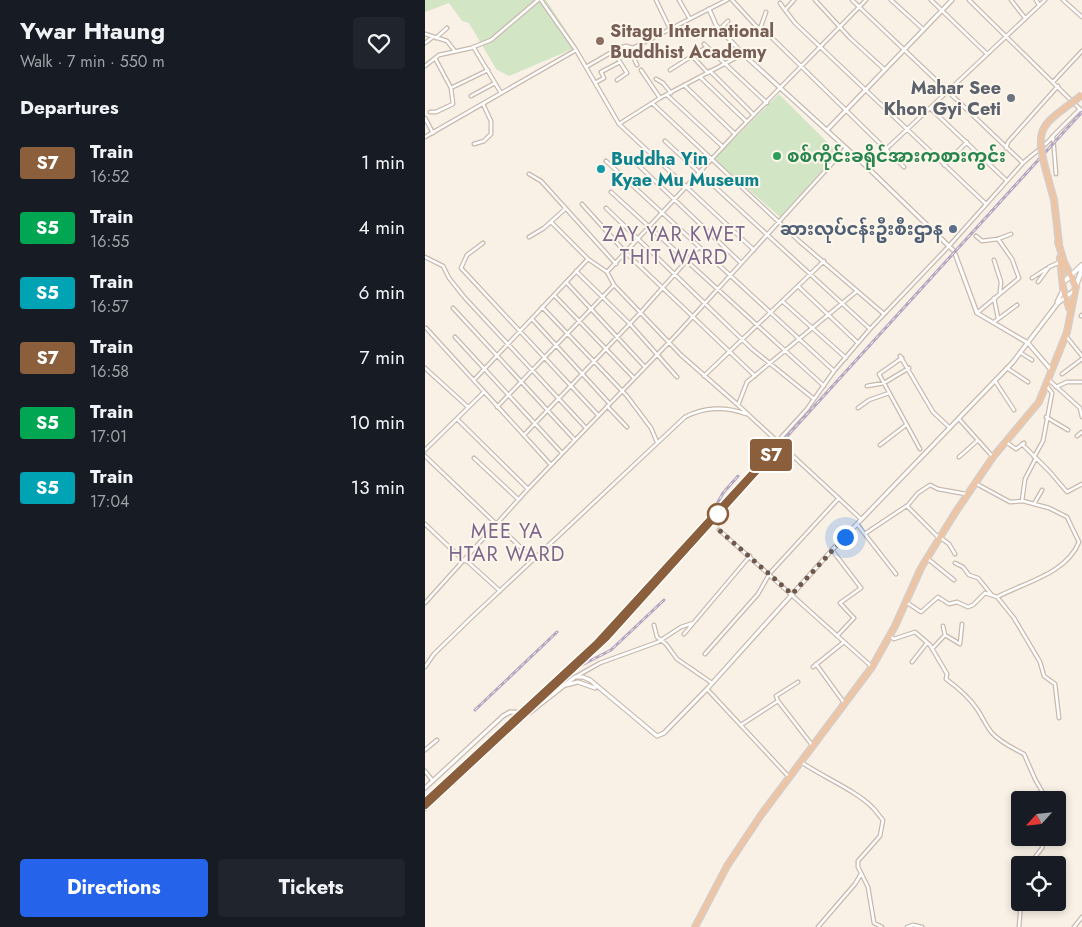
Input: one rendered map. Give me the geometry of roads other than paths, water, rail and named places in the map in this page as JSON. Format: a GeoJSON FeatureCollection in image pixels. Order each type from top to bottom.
{"type":"FeatureCollection","features":[{"type":"Feature","properties":{"kind":"highway"},"geometry":{"type":"LineString","coordinates":[[1063,287],[1054,200],[1040,148],[1042,131],[1053,117],[1082,96]]}},
{"type":"Feature","properties":{"kind":"highway"},"geometry":{"type":"LineString","coordinates":[[695,927],[739,847],[872,667],[890,636],[927,558],[993,457],[1032,412],[1048,382],[1070,318],[1073,291],[1072,278],[1058,242]]}},
{"type":"Feature","properties":{"kind":"highway"},"geometry":{"type":"LineString","coordinates":[[1063,287],[1066,280],[1072,278]]}},
{"type":"Feature","properties":{"kind":"highway"},"geometry":{"type":"LineString","coordinates":[[1063,287],[1073,291]]}},
{"type":"Feature","properties":{"kind":"highway"},"geometry":{"type":"LineString","coordinates":[[1070,318],[1073,291]]}},
{"type":"Feature","properties":{"kind":"main road"},"geometry":{"type":"LineString","coordinates":[[1072,278],[1082,265]]}},
{"type":"Feature","properties":{"kind":"main road"},"geometry":{"type":"LineString","coordinates":[[1073,291],[1082,269]]}},
{"type":"Feature","properties":{"kind":"street"},"geometry":{"type":"LineString","coordinates":[[425,66],[435,58],[454,50],[471,48],[491,40],[540,0],[577,50],[594,84],[619,124],[754,250]]}},
{"type":"Feature","properties":{"kind":"street"},"geometry":{"type":"LineString","coordinates":[[656,0],[671,29]]}},
{"type":"Feature","properties":{"kind":"street"},"geometry":{"type":"LineString","coordinates":[[679,0],[690,19]]}},
{"type":"Feature","properties":{"kind":"street"},"geometry":{"type":"LineString","coordinates":[[586,67],[615,50],[626,46],[633,48],[727,0]]}},
{"type":"Feature","properties":{"kind":"street"},"geometry":{"type":"LineString","coordinates":[[732,0],[904,167]]}},
{"type":"Feature","properties":{"kind":"street"},"geometry":{"type":"LineString","coordinates":[[785,10],[794,0]]}},
{"type":"Feature","properties":{"kind":"street"},"geometry":{"type":"LineString","coordinates":[[815,0],[840,28],[884,69]]}},
{"type":"Feature","properties":{"kind":"street"},"geometry":{"type":"LineString","coordinates":[[852,0],[1023,163]]}},
{"type":"Feature","properties":{"kind":"street"},"geometry":{"type":"LineString","coordinates":[[607,272],[711,159],[866,0]]}},
{"type":"Feature","properties":{"kind":"street"},"geometry":{"type":"LineString","coordinates":[[891,0],[923,29]]}},
{"type":"Feature","properties":{"kind":"street"},"geometry":{"type":"LineString","coordinates":[[931,0],[987,54]]}},
{"type":"Feature","properties":{"kind":"street"},"geometry":{"type":"LineString","coordinates":[[827,130],[952,0]]}},
{"type":"Feature","properties":{"kind":"street"},"geometry":{"type":"LineString","coordinates":[[777,442],[814,399],[834,371],[884,314],[949,246],[1033,152],[1046,145],[1081,110],[969,0]]}},
{"type":"Feature","properties":{"kind":"street"},"geometry":{"type":"LineString","coordinates":[[1011,0],[1025,18]]}},
{"type":"Feature","properties":{"kind":"street"},"geometry":{"type":"LineString","coordinates":[[1036,0],[1039,5]]}},
{"type":"Feature","properties":{"kind":"street"},"geometry":{"type":"LineString","coordinates":[[867,167],[1045,0]]}},
{"type":"Feature","properties":{"kind":"street"},"geometry":{"type":"LineString","coordinates":[[1063,0],[1082,18]]}},
{"type":"Feature","properties":{"kind":"street"},"geometry":{"type":"LineString","coordinates":[[780,3],[795,23],[986,204]]}},
{"type":"Feature","properties":{"kind":"street"},"geometry":{"type":"LineString","coordinates":[[709,10],[719,29],[743,54],[780,90],[867,167],[955,252],[977,313],[993,324],[1016,334],[1029,343],[1052,372]]}},
{"type":"Feature","properties":{"kind":"street"},"geometry":{"type":"LineString","coordinates":[[760,29],[766,12]]}},
{"type":"Feature","properties":{"kind":"street"},"geometry":{"type":"LineString","coordinates":[[719,29],[728,21]]}},
{"type":"Feature","properties":{"kind":"street"},"geometry":{"type":"LineString","coordinates":[[425,43],[447,28]]}},
{"type":"Feature","properties":{"kind":"street"},"geometry":{"type":"LineString","coordinates":[[425,34],[451,44],[454,50]]}},
{"type":"Feature","properties":{"kind":"street"},"geometry":{"type":"LineString","coordinates":[[479,55],[480,45]]}},
{"type":"Feature","properties":{"kind":"street"},"geometry":{"type":"LineString","coordinates":[[670,70],[706,46],[767,103]]}},
{"type":"Feature","properties":{"kind":"street"},"geometry":{"type":"LineString","coordinates":[[471,48],[476,49],[501,93]]}},
{"type":"Feature","properties":{"kind":"street"},"geometry":{"type":"LineString","coordinates":[[629,48],[637,65]]}},
{"type":"Feature","properties":{"kind":"street"},"geometry":{"type":"LineString","coordinates":[[425,138],[577,50]]}},
{"type":"Feature","properties":{"kind":"street"},"geometry":{"type":"LineString","coordinates":[[615,50],[627,74],[617,80]]}},
{"type":"Feature","properties":{"kind":"street"},"geometry":{"type":"LineString","coordinates":[[1053,82],[1082,51]]}},
{"type":"Feature","properties":{"kind":"street"},"geometry":{"type":"LineString","coordinates":[[619,124],[660,98],[743,54]]}},
{"type":"Feature","properties":{"kind":"street"},"geometry":{"type":"LineString","coordinates":[[692,56],[754,115]]}},
{"type":"Feature","properties":{"kind":"street"},"geometry":{"type":"LineString","coordinates":[[430,112],[436,112],[453,104],[451,88],[435,58]]}},
{"type":"Feature","properties":{"kind":"street"},"geometry":{"type":"LineString","coordinates":[[594,84],[604,78],[601,72],[620,62]]}},
{"type":"Feature","properties":{"kind":"street"},"geometry":{"type":"LineString","coordinates":[[451,88],[489,70]]}},
{"type":"Feature","properties":{"kind":"street"},"geometry":{"type":"LineString","coordinates":[[641,70],[660,98]]}},
{"type":"Feature","properties":{"kind":"street"},"geometry":{"type":"LineString","coordinates":[[699,77],[747,122]]}},
{"type":"Feature","properties":{"kind":"street"},"geometry":{"type":"LineString","coordinates":[[656,79],[663,83],[669,94],[723,147]]}},
{"type":"Feature","properties":{"kind":"street"},"geometry":{"type":"LineString","coordinates":[[471,96],[495,83]]}},
{"type":"Feature","properties":{"kind":"street"},"geometry":{"type":"LineString","coordinates":[[684,85],[735,134]]}},
{"type":"Feature","properties":{"kind":"street"},"geometry":{"type":"LineString","coordinates":[[1006,148],[1008,142],[1058,86]]}},
{"type":"Feature","properties":{"kind":"street"},"geometry":{"type":"LineString","coordinates":[[652,103],[780,222],[884,314]]}},
{"type":"Feature","properties":{"kind":"street"},"geometry":{"type":"LineString","coordinates":[[474,144],[484,141],[491,134],[491,121],[483,104]]}},
{"type":"Feature","properties":{"kind":"street"},"geometry":{"type":"LineString","coordinates":[[930,108],[1007,181]]}},
{"type":"Feature","properties":{"kind":"street"},"geometry":{"type":"LineString","coordinates":[[425,118],[433,133]]}},
{"type":"Feature","properties":{"kind":"street"},"geometry":{"type":"LineString","coordinates":[[1053,136],[1056,174]]}},
{"type":"Feature","properties":{"kind":"street"},"geometry":{"type":"LineString","coordinates":[[665,141],[870,330]]}},
{"type":"Feature","properties":{"kind":"street"},"geometry":{"type":"LineString","coordinates":[[944,165],[967,142]]}},
{"type":"Feature","properties":{"kind":"street"},"geometry":{"type":"LineString","coordinates":[[425,603],[528,489],[704,304],[846,148]]}},
{"type":"Feature","properties":{"kind":"street"},"geometry":{"type":"LineString","coordinates":[[605,161],[834,371]]}},
{"type":"Feature","properties":{"kind":"street"},"geometry":{"type":"LineString","coordinates":[[633,161],[741,263]]}},
{"type":"Feature","properties":{"kind":"street"},"geometry":{"type":"LineString","coordinates":[[529,174],[541,180],[616,264]]}},
{"type":"Feature","properties":{"kind":"street"},"geometry":{"type":"LineString","coordinates":[[611,192],[685,262],[824,386]]}},
{"type":"Feature","properties":{"kind":"street"},"geometry":{"type":"LineString","coordinates":[[582,204],[626,253],[755,376]]}},
{"type":"Feature","properties":{"kind":"street"},"geometry":{"type":"LineString","coordinates":[[605,208],[742,339],[814,399]]}},
{"type":"Feature","properties":{"kind":"street"},"geometry":{"type":"LineString","coordinates":[[529,237],[551,222],[565,209]]}},
{"type":"Feature","properties":{"kind":"street"},"geometry":{"type":"LineString","coordinates":[[551,222],[588,259],[607,272],[614,285],[668,342],[861,519]]}},
{"type":"Feature","properties":{"kind":"street"},"geometry":{"type":"LineString","coordinates":[[976,236],[983,241],[998,239],[1011,234]]}},
{"type":"Feature","properties":{"kind":"street"},"geometry":{"type":"LineString","coordinates":[[977,313],[1019,278],[1011,259],[998,239]]}},
{"type":"Feature","properties":{"kind":"street"},"geometry":{"type":"LineString","coordinates":[[483,243],[467,255],[461,268],[599,415]]}},
{"type":"Feature","properties":{"kind":"street"},"geometry":{"type":"LineString","coordinates":[[524,436],[630,324],[698,248]]}},
{"type":"Feature","properties":{"kind":"street"},"geometry":{"type":"LineString","coordinates":[[425,257],[443,266],[449,278],[465,298],[585,428]]}},
{"type":"Feature","properties":{"kind":"street"},"geometry":{"type":"LineString","coordinates":[[473,380],[588,259]]}},
{"type":"Feature","properties":{"kind":"street"},"geometry":{"type":"LineString","coordinates":[[994,260],[1001,279],[999,294]]}},
{"type":"Feature","properties":{"kind":"street"},"geometry":{"type":"LineString","coordinates":[[704,376],[824,261]]}},
{"type":"Feature","properties":{"kind":"street"},"geometry":{"type":"LineString","coordinates":[[1032,278],[1061,262]]}},
{"type":"Feature","properties":{"kind":"street"},"geometry":{"type":"LineString","coordinates":[[1038,282],[1049,267]]}},
{"type":"Feature","properties":{"kind":"street"},"geometry":{"type":"LineString","coordinates":[[576,271],[630,324],[677,377]]}},
{"type":"Feature","properties":{"kind":"street"},"geometry":{"type":"LineString","coordinates":[[566,282],[644,366]]}},
{"type":"Feature","properties":{"kind":"street"},"geometry":{"type":"LineString","coordinates":[[497,407],[614,285]]}},
{"type":"Feature","properties":{"kind":"street"},"geometry":{"type":"LineString","coordinates":[[797,286],[858,343]]}},
{"type":"Feature","properties":{"kind":"street"},"geometry":{"type":"LineString","coordinates":[[575,677],[586,678],[657,736],[664,733],[707,689],[861,519],[1007,368],[1029,343],[1051,312],[1063,287]]}},
{"type":"Feature","properties":{"kind":"street"},"geometry":{"type":"LineString","coordinates":[[738,405],[747,382],[814,329],[857,291]]}},
{"type":"Feature","properties":{"kind":"street"},"geometry":{"type":"LineString","coordinates":[[1051,312],[1073,291]]}},
{"type":"Feature","properties":{"kind":"street"},"geometry":{"type":"LineString","coordinates":[[554,295],[633,377]]}},
{"type":"Feature","properties":{"kind":"street"},"geometry":{"type":"LineString","coordinates":[[994,298],[998,318]]}},
{"type":"Feature","properties":{"kind":"street"},"geometry":{"type":"LineString","coordinates":[[783,301],[846,358]]}},
{"type":"Feature","properties":{"kind":"street"},"geometry":{"type":"LineString","coordinates":[[993,324],[998,318],[1017,305]]}},
{"type":"Feature","properties":{"kind":"street"},"geometry":{"type":"LineString","coordinates":[[543,307],[645,418],[657,442]]}},
{"type":"Feature","properties":{"kind":"street"},"geometry":{"type":"LineString","coordinates":[[453,308],[575,440]]}},
{"type":"Feature","properties":{"kind":"street"},"geometry":{"type":"LineString","coordinates":[[532,319],[627,427]]}},
{"type":"Feature","properties":{"kind":"street"},"geometry":{"type":"LineString","coordinates":[[425,328],[551,465]]}},
{"type":"Feature","properties":{"kind":"street"},"geometry":{"type":"LineString","coordinates":[[1062,374],[1082,358],[1065,336]]}},
{"type":"Feature","properties":{"kind":"street"},"geometry":{"type":"LineString","coordinates":[[455,337],[486,368],[562,453]]}},
{"type":"Feature","properties":{"kind":"street"},"geometry":{"type":"LineString","coordinates":[[1021,352],[1032,360]]}},
{"type":"Feature","properties":{"kind":"street"},"geometry":{"type":"LineString","coordinates":[[920,449],[879,374],[901,357],[933,412],[951,428]]}},
{"type":"Feature","properties":{"kind":"street"},"geometry":{"type":"LineString","coordinates":[[425,368],[468,407]]}},
{"type":"Feature","properties":{"kind":"street"},"geometry":{"type":"LineString","coordinates":[[867,386],[884,384],[909,368]]}},
{"type":"Feature","properties":{"kind":"street"},"geometry":{"type":"LineString","coordinates":[[1007,368],[1028,382]]}},
{"type":"Feature","properties":{"kind":"street"},"geometry":{"type":"LineString","coordinates":[[995,381],[1014,410]]}},
{"type":"Feature","properties":{"kind":"street"},"geometry":{"type":"LineString","coordinates":[[1048,382],[1056,386],[1080,408],[1082,417]]}},
{"type":"Feature","properties":{"kind":"street"},"geometry":{"type":"LineString","coordinates":[[1022,501],[1025,479],[1043,441],[1052,393],[1048,382]]}},
{"type":"Feature","properties":{"kind":"street"},"geometry":{"type":"LineString","coordinates":[[1056,386],[1067,382],[1082,382]]}},
{"type":"Feature","properties":{"kind":"street"},"geometry":{"type":"LineString","coordinates":[[425,450],[484,392]]}},
{"type":"Feature","properties":{"kind":"street"},"geometry":{"type":"LineString","coordinates":[[858,408],[869,400],[889,392]]}},
{"type":"Feature","properties":{"kind":"street"},"geometry":{"type":"LineString","coordinates":[[425,667],[434,654],[685,417],[695,412],[728,408],[747,414]]}},
{"type":"Feature","properties":{"kind":"street"},"geometry":{"type":"LineString","coordinates":[[1046,417],[1068,430]]}},
{"type":"Feature","properties":{"kind":"street"},"geometry":{"type":"LineString","coordinates":[[457,419],[528,489]]}},
{"type":"Feature","properties":{"kind":"street"},"geometry":{"type":"LineString","coordinates":[[959,419],[993,457]]}},
{"type":"Feature","properties":{"kind":"street"},"geometry":{"type":"LineString","coordinates":[[880,445],[906,425]]}},
{"type":"Feature","properties":{"kind":"street"},"geometry":{"type":"LineString","coordinates":[[1077,436],[1082,432]]}},
{"type":"Feature","properties":{"kind":"street"},"geometry":{"type":"LineString","coordinates":[[959,457],[977,441]]}},
{"type":"Feature","properties":{"kind":"street"},"geometry":{"type":"LineString","coordinates":[[1005,441],[1016,449],[1023,443],[1067,492],[1082,484]]}},
{"type":"Feature","properties":{"kind":"street"},"geometry":{"type":"LineString","coordinates":[[425,456],[534,560]]}},
{"type":"Feature","properties":{"kind":"street"},"geometry":{"type":"LineString","coordinates":[[474,458],[519,499]]}},
{"type":"Feature","properties":{"kind":"street"},"geometry":{"type":"LineString","coordinates":[[975,483],[1010,502],[1022,501],[1034,504],[1049,508],[1067,517],[1079,542],[1075,553],[1057,568],[1038,580],[997,597]]}},
{"type":"Feature","properties":{"kind":"street"},"geometry":{"type":"LineString","coordinates":[[866,533],[907,506],[919,493],[930,485],[938,489],[968,494]]}},
{"type":"Feature","properties":{"kind":"street"},"geometry":{"type":"LineString","coordinates":[[1034,504],[1043,490]]}},
{"type":"Feature","properties":{"kind":"street"},"geometry":{"type":"LineString","coordinates":[[705,654],[758,594],[769,573],[839,498]]}},
{"type":"Feature","properties":{"kind":"street"},"geometry":{"type":"LineString","coordinates":[[907,506],[949,544],[955,554]]}},
{"type":"Feature","properties":{"kind":"street"},"geometry":{"type":"LineString","coordinates":[[425,524],[463,560],[468,562],[501,591]]}},
{"type":"Feature","properties":{"kind":"street"},"geometry":{"type":"LineString","coordinates":[[857,524],[866,533],[895,574]]}},
{"type":"Feature","properties":{"kind":"street"},"geometry":{"type":"LineString","coordinates":[[719,530],[872,667]]}},
{"type":"Feature","properties":{"kind":"street"},"geometry":{"type":"LineString","coordinates":[[832,550],[861,588],[840,603],[854,618],[837,636]]}},
{"type":"Feature","properties":{"kind":"street"},"geometry":{"type":"LineString","coordinates":[[684,634],[750,556]]}},
{"type":"Feature","properties":{"kind":"street"},"geometry":{"type":"LineString","coordinates":[[927,558],[954,580]]}},
{"type":"Feature","properties":{"kind":"street"},"geometry":{"type":"LineString","coordinates":[[955,563],[963,567],[969,575],[978,578],[991,594]]}},
{"type":"Feature","properties":{"kind":"street"},"geometry":{"type":"LineString","coordinates":[[905,602],[921,612],[938,598],[949,604],[957,602],[968,607],[973,605],[985,593],[997,597],[1014,618],[1040,662],[1045,676],[1055,684],[1059,718]]}},
{"type":"Feature","properties":{"kind":"street"},"geometry":{"type":"LineString","coordinates":[[425,809],[529,712],[575,677],[600,663],[661,640],[681,627],[693,623]]}},
{"type":"Feature","properties":{"kind":"street"},"geometry":{"type":"LineString","coordinates":[[943,626],[945,635],[960,644],[962,624]]}},
{"type":"Feature","properties":{"kind":"street"},"geometry":{"type":"LineString","coordinates":[[653,625],[657,637],[682,664],[694,669],[712,683]]}},
{"type":"Feature","properties":{"kind":"street"},"geometry":{"type":"LineString","coordinates":[[890,636],[894,639],[915,632],[927,643],[947,674],[946,679],[958,688],[976,707],[992,732],[1012,750],[1024,754],[1042,791]]}},
{"type":"Feature","properties":{"kind":"street"},"geometry":{"type":"LineString","coordinates":[[932,649],[945,635]]}},
{"type":"Feature","properties":{"kind":"street"},"geometry":{"type":"LineString","coordinates":[[813,667],[844,642]]}},
{"type":"Feature","properties":{"kind":"street"},"geometry":{"type":"LineString","coordinates":[[912,662],[927,643]]}},
{"type":"Feature","properties":{"kind":"street"},"geometry":{"type":"LineString","coordinates":[[816,664],[845,704]]}},
{"type":"Feature","properties":{"kind":"street"},"geometry":{"type":"LineString","coordinates":[[565,685],[578,682],[601,691]]}},
{"type":"Feature","properties":{"kind":"street"},"geometry":{"type":"LineString","coordinates":[[798,682],[777,694],[777,701],[813,745]]}},
{"type":"Feature","properties":{"kind":"street"},"geometry":{"type":"LineString","coordinates":[[707,689],[789,777]]}},
{"type":"Feature","properties":{"kind":"street"},"geometry":{"type":"LineString","coordinates":[[741,725],[777,701]]}},
{"type":"Feature","properties":{"kind":"street"},"geometry":{"type":"LineString","coordinates":[[425,788],[503,716],[510,712],[529,712]]}},
{"type":"Feature","properties":{"kind":"street"},"geometry":{"type":"LineString","coordinates":[[425,750],[437,740]]}},
{"type":"Feature","properties":{"kind":"street"},"geometry":{"type":"LineString","coordinates":[[801,762],[818,774],[830,778],[873,807],[883,820],[881,836],[858,861],[861,874],[868,887],[874,923],[882,927]]}},
{"type":"Feature","properties":{"kind":"street"},"geometry":{"type":"LineString","coordinates":[[425,771],[433,780]]}},
{"type":"Feature","properties":{"kind":"street"},"geometry":{"type":"LineString","coordinates":[[818,927],[855,884],[861,874]]}},
{"type":"Feature","properties":{"kind":"street"},"geometry":{"type":"LineString","coordinates":[[1019,927],[1020,911]]}},
{"type":"Feature","properties":{"kind":"street"},"geometry":{"type":"LineString","coordinates":[[1074,927],[1082,917]]}},
{"type":"Feature","properties":{"kind":"street"},"geometry":{"type":"LineString","coordinates":[[907,927],[913,925],[923,927]]}},
{"type":"Feature","properties":{"kind":"railway"},"geometry":{"type":"LineString","coordinates":[[425,803],[607,634],[1082,112]]}},
{"type":"Feature","properties":{"kind":"railway"},"geometry":{"type":"LineString","coordinates":[[712,513],[723,493],[738,476]]}},
{"type":"Feature","properties":{"kind":"railway"},"geometry":{"type":"LineString","coordinates":[[578,667],[611,650],[664,600]]}},
{"type":"Feature","properties":{"kind":"railway"},"geometry":{"type":"LineString","coordinates":[[475,710],[557,632]]}},
{"type":"Feature","properties":{"kind":"train","name":"S7"},"geometry":{"type":"LineString","coordinates":[[425,803],[597,644],[635,605],[771,454],[764,464],[606,637],[425,805]]}},
{"type":"Feature","properties":{"kind":"place","name":"Sitagu International Buddhist Academy"},"geometry":{"type":"Point","coordinates":[600,41]}},
{"type":"Feature","properties":{"kind":"place","name":"Mahar See Khon Gyi Ceti"},"geometry":{"type":"Point","coordinates":[1011,98]}},
{"type":"Feature","properties":{"kind":"place","name":"စစ်ကိုင်းခရိုင်အားကစားကွင်း"},"geometry":{"type":"Point","coordinates":[777,156]}},
{"type":"Feature","properties":{"kind":"place","name":"Buddha Yin Kyae Mu Museum"},"geometry":{"type":"Point","coordinates":[601,169]}},
{"type":"Feature","properties":{"kind":"place","name":"ဆားလုပ်ငန်းဦးစီးဌာန"},"geometry":{"type":"Point","coordinates":[953,229]}},
{"type":"Feature","properties":{"kind":"district","name":"ZAY YAR KWET THIT WARD"},"geometry":{"type":"Point","coordinates":[674,246]}},
{"type":"Feature","properties":{"kind":"district","name":"MEE YA HTAR WARD"},"geometry":{"type":"Point","coordinates":[507,542]}}]}
